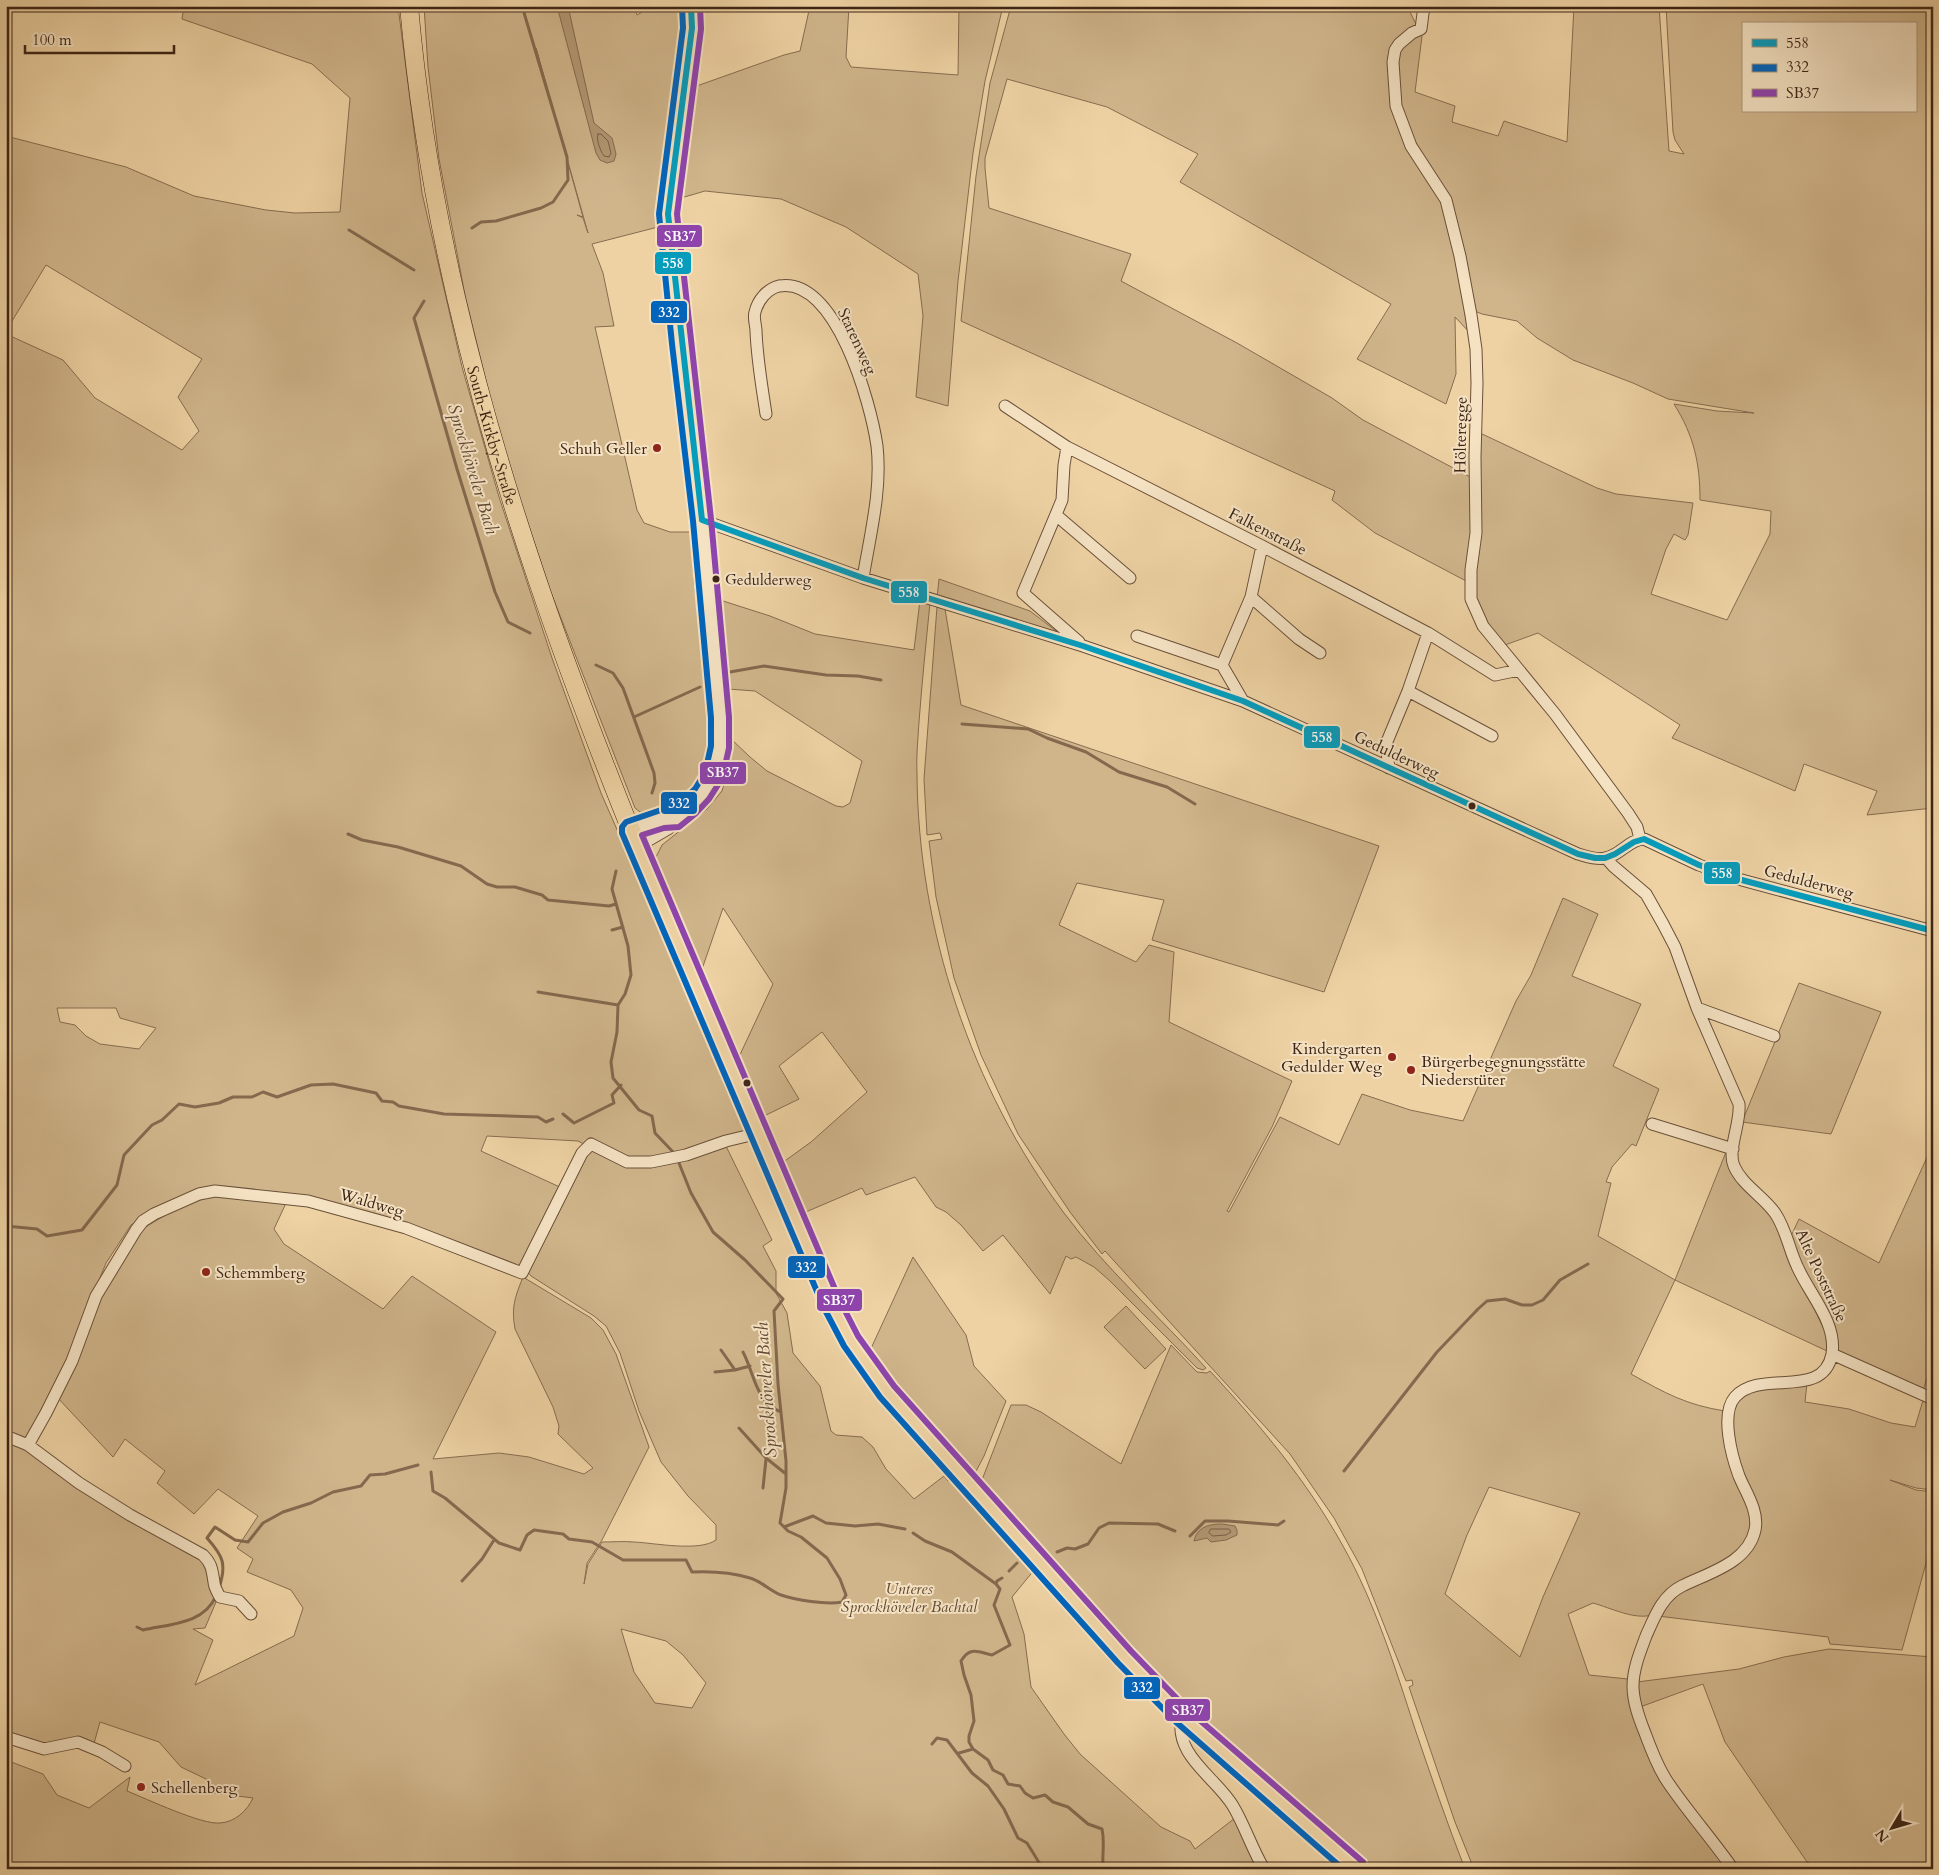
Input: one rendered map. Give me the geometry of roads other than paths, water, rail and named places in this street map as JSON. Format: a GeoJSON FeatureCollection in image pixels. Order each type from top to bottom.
{"type":"FeatureCollection","features":[{"type":"Feature","properties":{"kind":"main road","name":"South-Kirkby-Straße"},"geometry":{"type":"LineString","coordinates":[[409,6],[414,65],[426,150],[443,243],[463,330],[499,464],[523,540],[584,711],[630,830],[832,1305],[850,1341],[866,1364],[924,1434],[1182,1716],[1357,1869]]}},
{"type":"Feature","properties":{"kind":"street"},"geometry":{"type":"LineString","coordinates":[[637,846],[668,829],[675,819],[696,802],[713,776],[720,746],[720,718],[702,520],[668,214],[692,28],[691,6]]}},
{"type":"Feature","properties":{"kind":"street","name":"Hölteregge"},"geometry":{"type":"LineString","coordinates":[[1424,6],[1421,29],[1412,33],[1395,50],[1393,62],[1396,106],[1411,146],[1446,200],[1460,256],[1475,341],[1477,383],[1475,457],[1476,533],[1471,570],[1471,599],[1483,626],[1555,714],[1631,818],[1638,830],[1640,839]]}},
{"type":"Feature","properties":{"kind":"street","name":"Starenweg"},"geometry":{"type":"LineString","coordinates":[[766,414],[754,313],[764,293],[778,286],[793,286],[806,292],[824,306],[844,340],[856,367],[877,446],[877,488],[863,578]]}},
{"type":"Feature","properties":{"kind":"street","name":"Falkenstraße"},"geometry":{"type":"LineString","coordinates":[[1004,406],[1067,447],[1262,546],[1428,634],[1495,675],[1520,670]]}},
{"type":"Feature","properties":{"kind":"street"},"geometry":{"type":"LineString","coordinates":[[1067,447],[1062,500],[1023,593],[1083,646]]}},
{"type":"Feature","properties":{"kind":"street"},"geometry":{"type":"LineString","coordinates":[[1056,515],[1130,578]]}},
{"type":"Feature","properties":{"kind":"street","name":"Gedulderweg"},"geometry":{"type":"LineString","coordinates":[[702,520],[863,578],[1083,646],[1243,701],[1578,854],[1594,858],[1606,858]]}},
{"type":"Feature","properties":{"kind":"street"},"geometry":{"type":"LineString","coordinates":[[1222,665],[1251,597],[1262,546]]}},
{"type":"Feature","properties":{"kind":"street"},"geometry":{"type":"LineString","coordinates":[[1251,597],[1299,639],[1320,653]]}},
{"type":"Feature","properties":{"kind":"street"},"geometry":{"type":"LineString","coordinates":[[1389,768],[1386,744],[1408,691],[1428,634]]}},
{"type":"Feature","properties":{"kind":"street"},"geometry":{"type":"LineString","coordinates":[[1138,636],[1222,665],[1243,701]]}},
{"type":"Feature","properties":{"kind":"street"},"geometry":{"type":"LineString","coordinates":[[1408,691],[1492,736]]}},
{"type":"Feature","properties":{"kind":"street"},"geometry":{"type":"LineString","coordinates":[[630,830],[663,819],[675,819]]}},
{"type":"Feature","properties":{"kind":"street"},"geometry":{"type":"LineString","coordinates":[[1606,858],[1640,839]]}},
{"type":"Feature","properties":{"kind":"street","name":"Gedulderweg"},"geometry":{"type":"LineString","coordinates":[[1640,839],[1651,841],[1699,865],[1738,879],[1933,931]]}},
{"type":"Feature","properties":{"kind":"street","name":"Alte Poststraße"},"geometry":{"type":"LineString","coordinates":[[1606,858],[1646,894],[1675,947],[1697,1008],[1738,1104],[1739,1111],[1732,1160],[1736,1171],[1773,1210],[1779,1220],[1797,1266],[1828,1324],[1832,1336],[1832,1354]]}},
{"type":"Feature","properties":{"kind":"street"},"geometry":{"type":"LineString","coordinates":[[1697,1008],[1774,1036]]}},
{"type":"Feature","properties":{"kind":"street"},"geometry":{"type":"LineString","coordinates":[[1652,1124],[1733,1149]]}},
{"type":"Feature","properties":{"kind":"street","name":"Waldweg"},"geometry":{"type":"LineString","coordinates":[[28,1445],[72,1362],[96,1296],[114,1264],[143,1221],[182,1200],[199,1194],[215,1192],[308,1201],[406,1228],[522,1274],[582,1152],[591,1144],[627,1162],[650,1162],[686,1155],[726,1141],[759,1133]]}},
{"type":"Feature","properties":{"kind":"street"},"geometry":{"type":"LineString","coordinates":[[1734,1869],[1658,1766],[1636,1706],[1633,1685],[1638,1655],[1653,1621],[1667,1597],[1678,1588],[1733,1561],[1744,1552],[1752,1540],[1756,1518],[1733,1457],[1728,1418],[1731,1403],[1740,1392],[1752,1386],[1816,1378],[1825,1371],[1832,1354],[1933,1399]]}},
{"type":"Feature","properties":{"kind":"street"},"geometry":{"type":"LineString","coordinates":[[6,1436],[28,1445],[88,1488],[130,1515],[203,1556],[210,1562],[214,1572],[214,1583],[220,1597],[239,1601],[251,1614]]}},
{"type":"Feature","properties":{"kind":"street"},"geometry":{"type":"LineString","coordinates":[[1182,1716],[1181,1729],[1187,1748],[1199,1768],[1233,1806],[1264,1869]]}},
{"type":"Feature","properties":{"kind":"street"},"geometry":{"type":"LineString","coordinates":[[6,1737],[44,1749],[78,1742],[102,1752],[125,1766]]}},
{"type":"Feature","properties":{"kind":"water"},"geometry":{"type":"Polygon","coordinates":[[[557,6],[568,6],[594,123],[612,138],[616,154],[614,161],[607,163],[600,160],[596,153],[557,6]]]}},
{"type":"Feature","properties":{"kind":"water"},"geometry":{"type":"Polygon","coordinates":[[[1222,1524],[1235,1526],[1237,1535],[1226,1540],[1211,1542],[1207,1538],[1194,1541],[1198,1532],[1204,1527],[1222,1524]]]}},
{"type":"Feature","properties":{"kind":"waterway","name":"Sprockhöveler Bach"},"geometry":{"type":"LineString","coordinates":[[472,228],[481,222],[496,221],[541,208],[553,202],[568,180],[567,157],[522,6]]}},
{"type":"Feature","properties":{"kind":"waterway"},"geometry":{"type":"LineString","coordinates":[[349,230],[414,270]]}},
{"type":"Feature","properties":{"kind":"waterway","name":"Sprockhöveler Bach"},"geometry":{"type":"LineString","coordinates":[[424,301],[414,318],[457,469],[495,592],[508,622],[530,633]]}},
{"type":"Feature","properties":{"kind":"waterway","name":"Sprockhöveler Bach"},"geometry":{"type":"LineString","coordinates":[[596,665],[613,673],[623,688],[654,773],[655,783],[652,793]]}},
{"type":"Feature","properties":{"kind":"waterway"},"geometry":{"type":"LineString","coordinates":[[730,672],[764,666],[826,675],[858,676],[881,680]]}},
{"type":"Feature","properties":{"kind":"waterway"},"geometry":{"type":"LineString","coordinates":[[634,717],[700,687]]}},
{"type":"Feature","properties":{"kind":"waterway"},"geometry":{"type":"LineString","coordinates":[[962,724],[1028,729],[1086,752],[1119,772],[1167,787],[1195,804]]}},
{"type":"Feature","properties":{"kind":"waterway"},"geometry":{"type":"LineString","coordinates":[[348,834],[362,840],[398,847],[461,866],[487,884],[497,887],[515,887],[542,895],[548,900],[609,906],[616,904]]}},
{"type":"Feature","properties":{"kind":"waterway","name":"Sprockhöveler Bach"},"geometry":{"type":"LineString","coordinates":[[616,871],[612,889],[628,946],[631,975],[625,994],[618,1005],[617,1032],[611,1062],[613,1078],[639,1110],[652,1116],[655,1133],[674,1153]]}},
{"type":"Feature","properties":{"kind":"waterway"},"geometry":{"type":"LineString","coordinates":[[612,930],[623,927]]}},
{"type":"Feature","properties":{"kind":"waterway"},"geometry":{"type":"LineString","coordinates":[[538,992],[618,1005]]}},
{"type":"Feature","properties":{"kind":"waterway"},"geometry":{"type":"LineString","coordinates":[[6,1226],[37,1229],[47,1236],[82,1230],[117,1185],[124,1155],[152,1125],[162,1120],[179,1104],[195,1107],[219,1103],[233,1097],[252,1097],[263,1092],[277,1097],[311,1085],[333,1084],[376,1093],[382,1101],[393,1102],[399,1106],[444,1114],[538,1117],[546,1122],[553,1119]]}},
{"type":"Feature","properties":{"kind":"waterway"},"geometry":{"type":"LineString","coordinates":[[563,1114],[574,1123],[614,1103],[612,1095],[621,1085]]}},
{"type":"Feature","properties":{"kind":"waterway"},"geometry":{"type":"LineString","coordinates":[[431,1472],[433,1491],[445,1498],[499,1543],[520,1550],[527,1535],[534,1530],[563,1534],[569,1539],[592,1542],[623,1560],[686,1560],[692,1572],[735,1574],[754,1579],[787,1597],[820,1602],[842,1602],[846,1595],[840,1579],[827,1558],[801,1537],[788,1531],[780,1523],[786,1488],[786,1461],[778,1384],[774,1311],[783,1299],[745,1260],[713,1232],[691,1193],[679,1163]]}},
{"type":"Feature","properties":{"kind":"waterway"},"geometry":{"type":"LineString","coordinates":[[1344,1471],[1437,1352],[1487,1301],[1505,1299],[1522,1305],[1532,1305],[1543,1300],[1560,1280],[1588,1264]]}},
{"type":"Feature","properties":{"kind":"waterway"},"geometry":{"type":"LineString","coordinates":[[721,1350],[735,1370]]}},
{"type":"Feature","properties":{"kind":"waterway"},"geometry":{"type":"LineString","coordinates":[[743,1352],[761,1394],[772,1407],[781,1412]]}},
{"type":"Feature","properties":{"kind":"waterway"},"geometry":{"type":"LineString","coordinates":[[715,1372],[750,1366]]}},
{"type":"Feature","properties":{"kind":"waterway"},"geometry":{"type":"LineString","coordinates":[[739,1428],[766,1458],[786,1474]]}},
{"type":"Feature","properties":{"kind":"waterway"},"geometry":{"type":"LineString","coordinates":[[763,1488],[766,1459]]}},
{"type":"Feature","properties":{"kind":"waterway"},"geometry":{"type":"LineString","coordinates":[[219,1588],[223,1573],[222,1561],[217,1550],[207,1538],[215,1527],[235,1540],[248,1542],[263,1523],[283,1512],[311,1503],[333,1492],[361,1486],[370,1475],[385,1474],[418,1465]]}},
{"type":"Feature","properties":{"kind":"waterway","name":"Sprockhöveler Bach"},"geometry":{"type":"LineString","coordinates":[[784,1527],[813,1516],[826,1523],[855,1526],[878,1524],[905,1529]]}},
{"type":"Feature","properties":{"kind":"waterway"},"geometry":{"type":"LineString","coordinates":[[1190,1536],[1205,1521],[1278,1525],[1284,1521]]}},
{"type":"Feature","properties":{"kind":"waterway"},"geometry":{"type":"LineString","coordinates":[[1057,1552],[1067,1548],[1075,1549],[1088,1544],[1099,1528],[1109,1523],[1158,1524],[1175,1531]]}},
{"type":"Feature","properties":{"kind":"waterway","name":"Sprockhöveler Bach"},"geometry":{"type":"LineString","coordinates":[[913,1533],[925,1541],[952,1552],[996,1584],[1000,1589],[994,1605],[1010,1645],[992,1655],[975,1651],[971,1652],[964,1656],[961,1661],[971,1695],[974,1721],[969,1742],[973,1749],[988,1760],[993,1770],[1003,1775],[1008,1784],[1020,1786],[1025,1793],[1033,1798],[1045,1795],[1053,1802],[1068,1807],[1088,1824],[1102,1829],[1103,1867],[1106,1869]]}},
{"type":"Feature","properties":{"kind":"waterway"},"geometry":{"type":"LineString","coordinates":[[462,1581],[482,1559],[494,1540]]}},
{"type":"Feature","properties":{"kind":"waterway"},"geometry":{"type":"LineString","coordinates":[[1009,1571],[1017,1563]]}},
{"type":"Feature","properties":{"kind":"waterway"},"geometry":{"type":"LineString","coordinates":[[996,1584],[1002,1578]]}},
{"type":"Feature","properties":{"kind":"waterway"},"geometry":{"type":"LineString","coordinates":[[137,1627],[143,1630],[185,1621],[203,1612],[211,1605],[216,1596]]}},
{"type":"Feature","properties":{"kind":"waterway"},"geometry":{"type":"LineString","coordinates":[[932,1744],[937,1738],[947,1740],[972,1773],[988,1786],[1004,1809],[1018,1838],[1027,1843],[1043,1869]]}},
{"type":"Feature","properties":{"kind":"waterway"},"geometry":{"type":"LineString","coordinates":[[959,1753],[973,1749]]}},
{"type":"Feature","properties":{"kind":"waterway","name":"Sprockhöveler Bach"},"geometry":{"type":"LineString","coordinates":[[1130,1869],[1137,1865],[1150,1869]]}},
{"type":"Feature","properties":{"kind":"place","name":"Schuh Geller"},"geometry":{"type":"Point","coordinates":[657,448]}},
{"type":"Feature","properties":{"kind":"place","name":"Gedulderweg"},"geometry":{"type":"Point","coordinates":[716,579]}},
{"type":"Feature","properties":{"kind":"place","name":"Kindergarten Gedulder Weg"},"geometry":{"type":"Point","coordinates":[1392,1057]}},
{"type":"Feature","properties":{"kind":"place","name":"Bürgerbegegnungsstätte Niederstüter"},"geometry":{"type":"Point","coordinates":[1411,1070]}},
{"type":"Feature","properties":{"kind":"place","name":"Schemmberg"},"geometry":{"type":"Point","coordinates":[206,1272]}},
{"type":"Feature","properties":{"kind":"place","name":"Schellenberg"},"geometry":{"type":"Point","coordinates":[141,1787]}},
{"type":"Feature","properties":{"kind":"park label","name":"Unteres Sprockhöveler Bachtal"},"geometry":{"type":"Point","coordinates":[909,1597]}}]}
